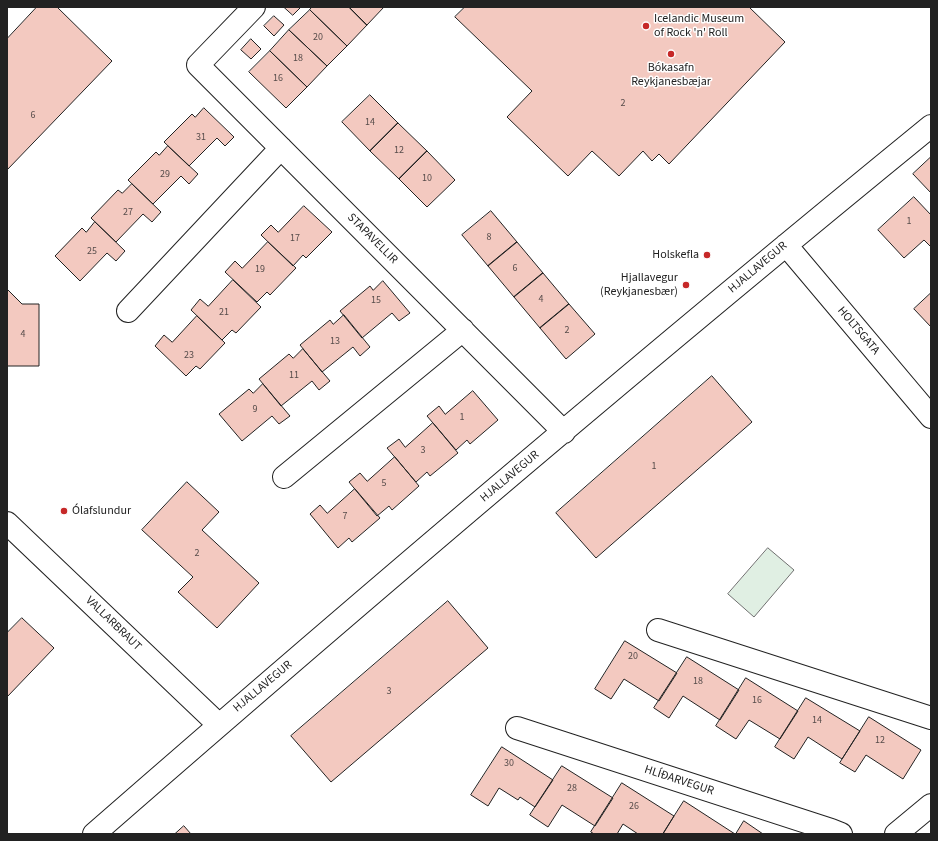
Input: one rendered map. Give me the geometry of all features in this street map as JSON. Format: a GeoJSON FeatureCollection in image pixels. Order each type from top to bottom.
{"type":"FeatureCollection","features":[{"type":"Feature","properties":{"kind":"street","name":"STAPAVELLIR"},"geometry":{"type":"LineString","coordinates":[[254,7],[198,65],[564,432]]}},
{"type":"Feature","properties":{"kind":"street","name":"HJALLAVEGUR"},"geometry":{"type":"LineString","coordinates":[[94,834],[219,725],[564,432],[786,245],[931,126]]}},
{"type":"Feature","properties":{"kind":"street"},"geometry":{"type":"LineString","coordinates":[[128,311],[281,148]]}},
{"type":"Feature","properties":{"kind":"street","name":"HOLTSGATA"},"geometry":{"type":"LineString","coordinates":[[786,245],[931,417]]}},
{"type":"Feature","properties":{"kind":"street"},"geometry":{"type":"LineString","coordinates":[[284,477],[463,330]]}},
{"type":"Feature","properties":{"kind":"street","name":"VALLARBRAUT"},"geometry":{"type":"LineString","coordinates":[[7,523],[219,725]]}},
{"type":"Feature","properties":{"kind":"street"},"geometry":{"type":"LineString","coordinates":[[658,630],[931,718]]}},
{"type":"Feature","properties":{"kind":"street","name":"HLÍÐARVEGUR"},"geometry":{"type":"LineString","coordinates":[[517,728],[840,834]]}},
{"type":"Feature","properties":{"kind":"street"},"geometry":{"type":"LineString","coordinates":[[906,831],[931,805]]}},
{"type":"Feature","properties":{"kind":"green space"},"geometry":{"type":"Polygon","coordinates":[[[768,548],[794,570],[754,617],[728,594],[768,548]]]}},
{"type":"Feature","properties":{"kind":"building"},"geometry":{"type":"Polygon","coordinates":[[[37,7],[57,7],[112,61],[7,170],[7,39],[37,7]]]}},
{"type":"Feature","properties":{"kind":"building"},"geometry":{"type":"Polygon","coordinates":[[[284,7],[301,7],[293,15],[284,7]]]}},
{"type":"Feature","properties":{"kind":"building"},"geometry":{"type":"Polygon","coordinates":[[[312,7],[349,7],[367,25],[347,46],[310,10],[312,7]]]}},
{"type":"Feature","properties":{"kind":"building"},"geometry":{"type":"Polygon","coordinates":[[[349,7],[384,7],[367,25],[349,7]]]}},
{"type":"Feature","properties":{"kind":"building"},"geometry":{"type":"Polygon","coordinates":[[[465,7],[749,7],[785,42],[669,164],[659,154],[652,161],[643,151],[619,176],[592,151],[568,176],[507,117],[532,91],[455,17],[465,7]]]}},
{"type":"Feature","properties":{"kind":"building"},"geometry":{"type":"Polygon","coordinates":[[[310,10],[347,46],[327,66],[289,30],[310,10]]]}},
{"type":"Feature","properties":{"kind":"building"},"geometry":{"type":"Polygon","coordinates":[[[274,16],[284,25],[274,36],[264,26],[274,16]]]}},
{"type":"Feature","properties":{"kind":"building"},"geometry":{"type":"Polygon","coordinates":[[[289,30],[327,66],[307,87],[270,51],[289,30]]]}},
{"type":"Feature","properties":{"kind":"building"},"geometry":{"type":"Polygon","coordinates":[[[251,39],[261,49],[251,59],[241,50],[251,39]]]}},
{"type":"Feature","properties":{"kind":"building"},"geometry":{"type":"Polygon","coordinates":[[[270,51],[307,87],[286,108],[249,72],[270,51]]]}},
{"type":"Feature","properties":{"kind":"building"},"geometry":{"type":"Polygon","coordinates":[[[370,95],[398,123],[370,151],[342,122],[370,95]]]}},
{"type":"Feature","properties":{"kind":"building"},"geometry":{"type":"Polygon","coordinates":[[[204,108],[234,137],[225,146],[217,138],[189,166],[164,142],[192,114],[195,117],[204,108]]]}},
{"type":"Feature","properties":{"kind":"building"},"geometry":{"type":"Polygon","coordinates":[[[398,123],[427,151],[399,179],[370,151],[398,123]]]}},
{"type":"Feature","properties":{"kind":"building"},"geometry":{"type":"Polygon","coordinates":[[[168,146],[198,174],[189,184],[181,176],[153,204],[128,180],[156,152],[159,155],[168,146]]]}},
{"type":"Feature","properties":{"kind":"building"},"geometry":{"type":"Polygon","coordinates":[[[427,151],[455,180],[427,207],[399,179],[427,151]]]}},
{"type":"Feature","properties":{"kind":"building"},"geometry":{"type":"Polygon","coordinates":[[[931,157],[931,193],[913,174],[931,157]]]}},
{"type":"Feature","properties":{"kind":"building"},"geometry":{"type":"Polygon","coordinates":[[[132,184],[161,212],[152,222],[143,214],[116,242],[91,218],[118,190],[122,193],[132,184]]]}},
{"type":"Feature","properties":{"kind":"building"},"geometry":{"type":"Polygon","coordinates":[[[914,197],[931,215],[931,245],[930,246],[924,240],[904,258],[878,230],[914,197]]]}},
{"type":"Feature","properties":{"kind":"building"},"geometry":{"type":"Polygon","coordinates":[[[304,206],[332,232],[306,258],[303,255],[293,266],[261,235],[271,225],[278,232],[304,206]]]}},
{"type":"Feature","properties":{"kind":"building"},"geometry":{"type":"Polygon","coordinates":[[[491,211],[517,242],[488,266],[462,235],[491,211]]]}},
{"type":"Feature","properties":{"kind":"building"},"geometry":{"type":"Polygon","coordinates":[[[95,222],[125,251],[116,261],[107,253],[80,281],[55,256],[82,228],[86,232],[95,222]]]}},
{"type":"Feature","properties":{"kind":"building"},"geometry":{"type":"Polygon","coordinates":[[[268,242],[296,268],[270,295],[267,292],[257,302],[225,272],[235,261],[242,268],[268,242]]]}},
{"type":"Feature","properties":{"kind":"building"},"geometry":{"type":"Polygon","coordinates":[[[517,242],[543,273],[514,297],[488,266],[517,242]]]}},
{"type":"Feature","properties":{"kind":"building"},"geometry":{"type":"Polygon","coordinates":[[[543,273],[569,304],[540,328],[514,297],[543,273]]]}},
{"type":"Feature","properties":{"kind":"building"},"geometry":{"type":"Polygon","coordinates":[[[233,280],[261,307],[236,333],[232,330],[222,340],[191,310],[200,299],[208,306],[233,280]]]}},
{"type":"Feature","properties":{"kind":"building"},"geometry":{"type":"Polygon","coordinates":[[[383,281],[410,313],[399,321],[392,313],[362,338],[340,311],[370,286],[373,290],[383,281]]]}},
{"type":"Feature","properties":{"kind":"building"},"geometry":{"type":"Polygon","coordinates":[[[7,289],[22,304],[39,304],[39,366],[7,366],[7,289]]]}},
{"type":"Feature","properties":{"kind":"building"},"geometry":{"type":"Polygon","coordinates":[[[931,293],[931,327],[914,309],[931,293]]]}},
{"type":"Feature","properties":{"kind":"building"},"geometry":{"type":"Polygon","coordinates":[[[569,304],[595,334],[566,359],[540,328],[569,304]]]}},
{"type":"Feature","properties":{"kind":"building"},"geometry":{"type":"Polygon","coordinates":[[[344,315],[370,347],[360,356],[353,347],[322,372],[300,345],[330,320],[333,324],[344,315]]]}},
{"type":"Feature","properties":{"kind":"building"},"geometry":{"type":"Polygon","coordinates":[[[197,316],[225,343],[200,369],[196,366],[186,376],[155,346],[164,335],[172,342],[197,316]]]}},
{"type":"Feature","properties":{"kind":"building"},"geometry":{"type":"Polygon","coordinates":[[[303,349],[330,381],[319,390],[312,381],[281,406],[259,379],[289,354],[293,358],[303,349]]]}},
{"type":"Feature","properties":{"kind":"building"},"geometry":{"type":"Polygon","coordinates":[[[712,376],[752,422],[596,558],[556,513],[712,376]]]}},
{"type":"Feature","properties":{"kind":"building"},"geometry":{"type":"Polygon","coordinates":[[[263,384],[290,416],[279,424],[272,416],[242,441],[219,414],[249,389],[253,393],[263,384]]]}},
{"type":"Feature","properties":{"kind":"building"},"geometry":{"type":"Polygon","coordinates":[[[473,391],[498,420],[470,444],[467,440],[456,450],[427,416],[439,406],[445,414],[473,391]]]}},
{"type":"Feature","properties":{"kind":"building"},"geometry":{"type":"Polygon","coordinates":[[[433,423],[458,453],[430,476],[427,472],[416,482],[387,448],[399,439],[405,447],[433,423]]]}},
{"type":"Feature","properties":{"kind":"building"},"geometry":{"type":"Polygon","coordinates":[[[395,457],[419,486],[392,510],[389,506],[377,516],[349,482],[360,473],[367,481],[395,457]]]}},
{"type":"Feature","properties":{"kind":"building"},"geometry":{"type":"Polygon","coordinates":[[[187,482],[219,512],[202,530],[259,583],[217,628],[178,592],[193,577],[142,530],[187,482]]]}},
{"type":"Feature","properties":{"kind":"building"},"geometry":{"type":"Polygon","coordinates":[[[355,489],[380,518],[352,542],[349,538],[338,548],[310,514],[320,505],[327,513],[355,489]]]}},
{"type":"Feature","properties":{"kind":"building"},"geometry":{"type":"Polygon","coordinates":[[[448,601],[488,648],[331,782],[291,736],[448,601]]]}},
{"type":"Feature","properties":{"kind":"building"},"geometry":{"type":"Polygon","coordinates":[[[22,618],[54,648],[7,697],[7,633],[22,618]]]}},
{"type":"Feature","properties":{"kind":"building"},"geometry":{"type":"Polygon","coordinates":[[[625,641],[677,673],[659,701],[624,679],[611,699],[595,689],[625,641]]]}},
{"type":"Feature","properties":{"kind":"building"},"geometry":{"type":"Polygon","coordinates":[[[687,657],[739,690],[720,720],[683,696],[669,718],[654,708],[687,657]]]}},
{"type":"Feature","properties":{"kind":"building"},"geometry":{"type":"Polygon","coordinates":[[[746,678],[798,711],[780,739],[749,720],[736,739],[716,726],[746,678]]]}},
{"type":"Feature","properties":{"kind":"building"},"geometry":{"type":"Polygon","coordinates":[[[806,698],[860,731],[842,759],[808,737],[794,759],[775,747],[806,698]]]}},
{"type":"Feature","properties":{"kind":"building"},"geometry":{"type":"Polygon","coordinates":[[[869,717],[921,750],[903,779],[866,755],[855,772],[840,763],[869,717]]]}},
{"type":"Feature","properties":{"kind":"building"},"geometry":{"type":"Polygon","coordinates":[[[502,747],[553,780],[535,807],[520,797],[518,800],[499,788],[488,806],[471,795],[502,747]]]}},
{"type":"Feature","properties":{"kind":"building"},"geometry":{"type":"Polygon","coordinates":[[[562,766],[613,798],[595,826],[562,805],[548,827],[530,815],[562,766]]]}},
{"type":"Feature","properties":{"kind":"building"},"geometry":{"type":"Polygon","coordinates":[[[622,783],[674,816],[663,834],[638,834],[623,824],[617,834],[594,834],[591,832],[622,783]]]}},
{"type":"Feature","properties":{"kind":"building"},"geometry":{"type":"Polygon","coordinates":[[[684,801],[735,834],[663,834],[684,801]]]}},
{"type":"Feature","properties":{"kind":"building"},"geometry":{"type":"Polygon","coordinates":[[[744,821],[763,834],[736,834],[744,821]]]}},
{"type":"Feature","properties":{"kind":"building"},"geometry":{"type":"Polygon","coordinates":[[[184,826],[191,834],[175,834],[184,826]]]}},
{"type":"Feature","properties":{"kind":"place","name":"Icelandic Museum of Rock 'n' Roll"},"geometry":{"type":"Point","coordinates":[646,26]}},
{"type":"Feature","properties":{"kind":"place","name":"Bókasafn Reykjanesbæjar"},"geometry":{"type":"Point","coordinates":[671,54]}},
{"type":"Feature","properties":{"kind":"place","name":"Holskefla"},"geometry":{"type":"Point","coordinates":[707,255]}},
{"type":"Feature","properties":{"kind":"place","name":"Hjallavegur (Reykjanesbær)"},"geometry":{"type":"Point","coordinates":[686,285]}},
{"type":"Feature","properties":{"kind":"place","name":"Ólafslundur"},"geometry":{"type":"Point","coordinates":[64,511]}}]}
